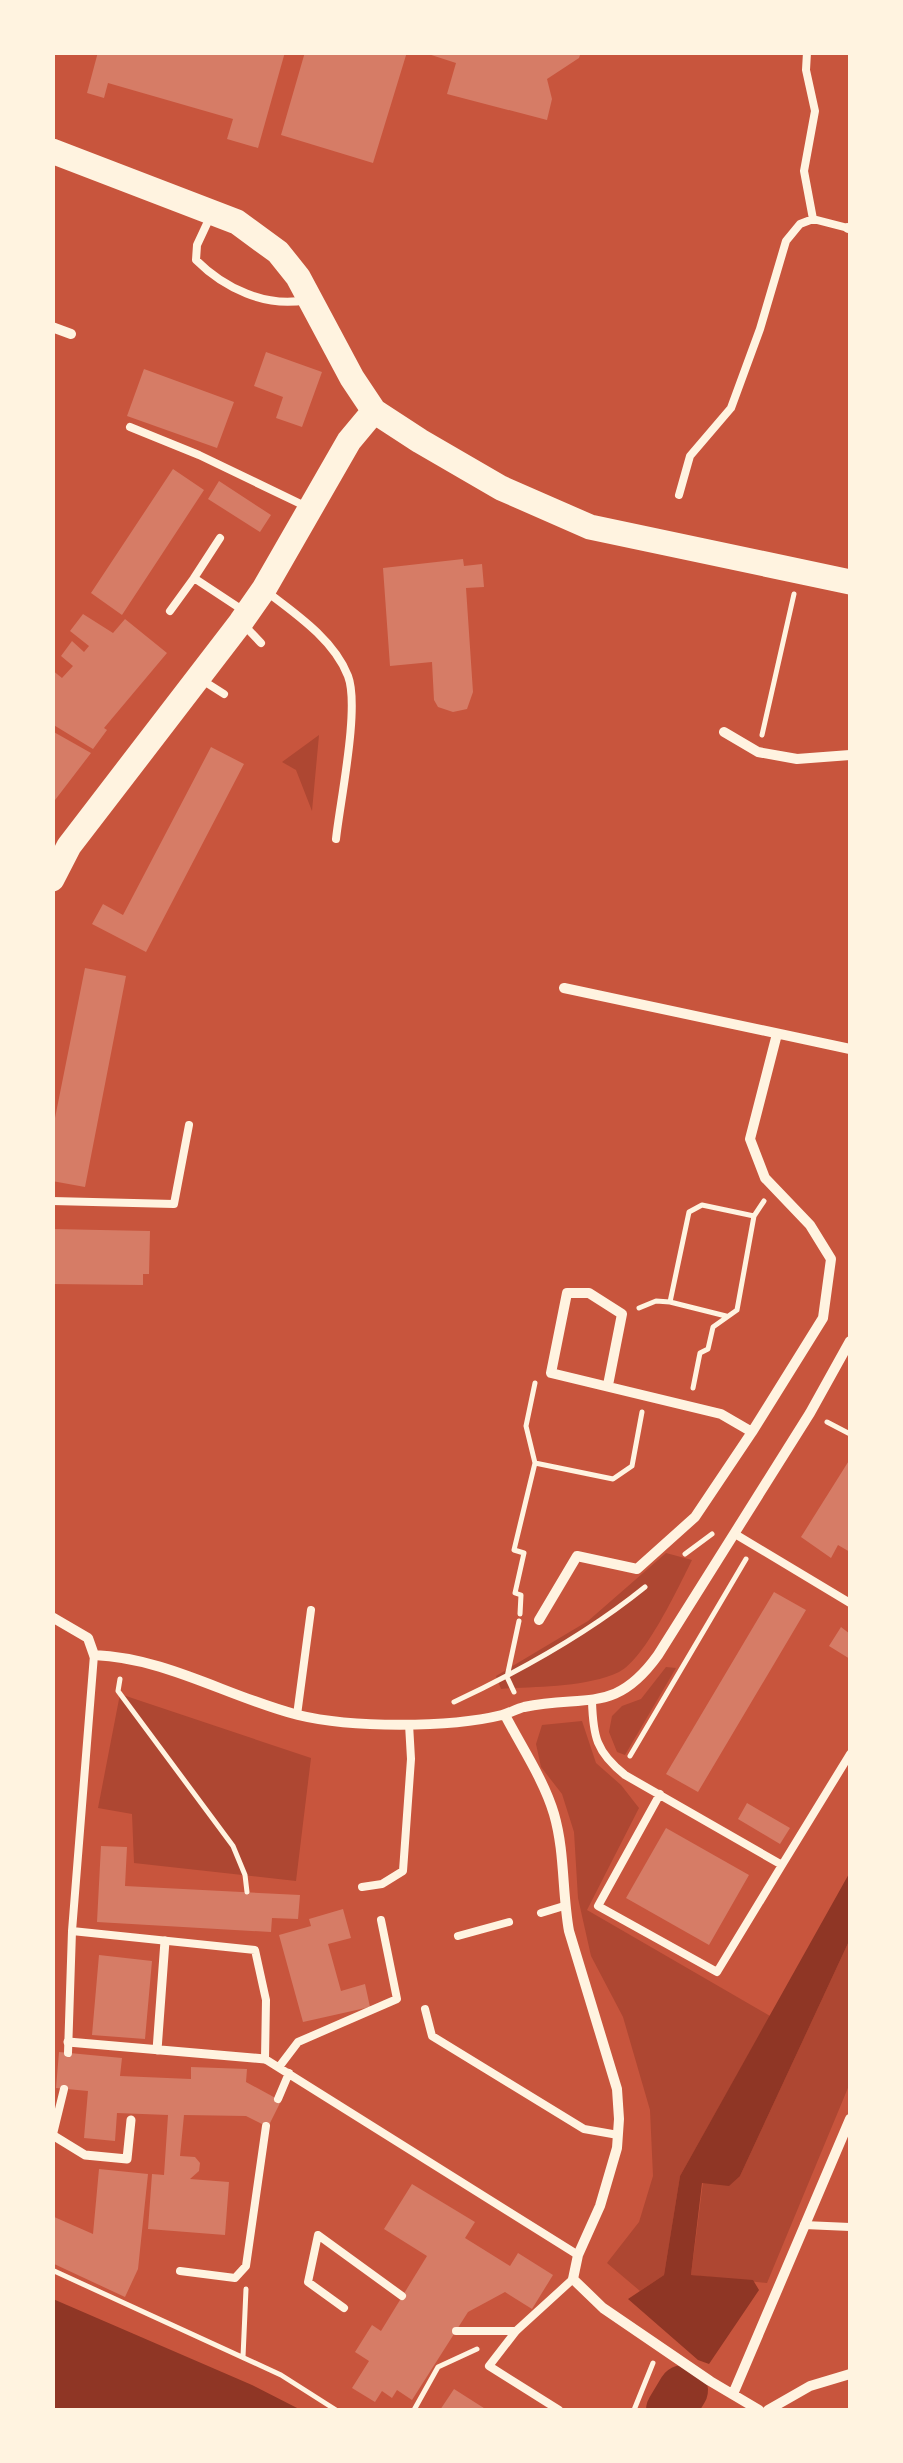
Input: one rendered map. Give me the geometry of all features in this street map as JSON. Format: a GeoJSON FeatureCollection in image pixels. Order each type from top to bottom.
{"type":"FeatureCollection","features":[{"type":"Feature","properties":{"kind":"main road"},"geometry":{"type":"LineString","coordinates":[[52,151],[237,222],[278,252],[374,411],[501,488],[590,527],[850,582]]}},
{"type":"Feature","properties":{"kind":"main road"},"geometry":{"type":"LineString","coordinates":[[52,879],[61,844],[244,617],[349,441],[374,411]]}},
{"type":"Feature","properties":{"kind":"street"},"geometry":{"type":"LineString","coordinates":[[52,327],[71,334]]}},
{"type":"Feature","properties":{"kind":"street"},"geometry":{"type":"LineString","coordinates":[[724,732],[758,752],[797,758],[850,755]]}},
{"type":"Feature","properties":{"kind":"street"},"geometry":{"type":"LineString","coordinates":[[564,988],[850,1049]]}},
{"type":"Feature","properties":{"kind":"street"},"geometry":{"type":"LineString","coordinates":[[539,1620],[577,1556],[638,1569],[694,1518],[823,1318],[831,1259],[810,1224],[765,1178],[750,1139],[777,1034]]}},
{"type":"Feature","properties":{"kind":"street"},"geometry":{"type":"LineString","coordinates":[[608,1385],[622,1314],[589,1292],[567,1293],[551,1373],[721,1414],[752,1432]]}},
{"type":"Feature","properties":{"kind":"street"},"geometry":{"type":"LineString","coordinates":[[52,1617],[88,1638],[94,1654],[142,1659],[297,1715],[340,1721],[413,1724],[504,1715],[521,1707],[592,1701],[630,1688],[646,1672],[735,1534],[850,1341]]}},
{"type":"Feature","properties":{"kind":"street"},"geometry":{"type":"LineString","coordinates":[[504,1715],[553,1811],[562,1849],[564,1906],[618,2089],[618,2135],[600,2206],[578,2256],[573,2279],[603,2308],[759,2410]]}},
{"type":"Feature","properties":{"kind":"street"},"geometry":{"type":"LineString","coordinates":[[157,2050],[165,1941]]}},
{"type":"Feature","properties":{"kind":"street"},"geometry":{"type":"LineString","coordinates":[[68,2048],[265,2059]]}},
{"type":"Feature","properties":{"kind":"street"},"geometry":{"type":"LineString","coordinates":[[733,2394],[850,2119]]}},
{"type":"Feature","properties":{"kind":"street"},"geometry":{"type":"LineString","coordinates":[[53,2137],[85,2155],[127,2159],[131,2120]]}},
{"type":"Feature","properties":{"kind":"street"},"geometry":{"type":"LineString","coordinates":[[768,2410],[810,2386],[850,2374]]}},
{"type":"Feature","properties":{"kind":"lane"},"geometry":{"type":"LineString","coordinates":[[806,52],[815,111],[804,171],[813,219]]}},
{"type":"Feature","properties":{"kind":"lane"},"geometry":{"type":"LineString","coordinates":[[212,212],[196,260],[214,278],[268,302],[290,304],[310,300]]}},
{"type":"Feature","properties":{"kind":"lane"},"geometry":{"type":"LineString","coordinates":[[679,495],[690,456],[731,408],[786,241],[800,224],[813,219],[849,228]]}},
{"type":"Feature","properties":{"kind":"lane"},"geometry":{"type":"LineString","coordinates":[[130,428],[199,455],[308,508]]}},
{"type":"Feature","properties":{"kind":"lane"},"geometry":{"type":"LineString","coordinates":[[170,612],[220,538]]}},
{"type":"Feature","properties":{"kind":"lane"},"geometry":{"type":"LineString","coordinates":[[194,578],[244,617],[262,643]]}},
{"type":"Feature","properties":{"kind":"lane"},"geometry":{"type":"LineString","coordinates":[[264,589],[308,624],[330,647],[348,676],[352,701],[336,840]]}},
{"type":"Feature","properties":{"kind":"lane"},"geometry":{"type":"LineString","coordinates":[[197,677],[224,694]]}},
{"type":"Feature","properties":{"kind":"lane"},"geometry":{"type":"LineString","coordinates":[[52,1201],[174,1204],[189,1124]]}},
{"type":"Feature","properties":{"kind":"lane"},"geometry":{"type":"LineString","coordinates":[[735,1534],[850,1603]]}},
{"type":"Feature","properties":{"kind":"lane"},"geometry":{"type":"LineString","coordinates":[[297,1715],[311,1610]]}},
{"type":"Feature","properties":{"kind":"lane"},"geometry":{"type":"LineString","coordinates":[[68,2048],[72,1932],[94,1654]]}},
{"type":"Feature","properties":{"kind":"lane"},"geometry":{"type":"LineString","coordinates":[[592,1701],[597,1744],[605,1759],[782,1865]]}},
{"type":"Feature","properties":{"kind":"lane"},"geometry":{"type":"LineString","coordinates":[[362,1887],[382,1884],[403,1871],[413,1724]]}},
{"type":"Feature","properties":{"kind":"lane"},"geometry":{"type":"LineString","coordinates":[[660,1794],[598,1906],[717,1972],[850,1754]]}},
{"type":"Feature","properties":{"kind":"lane"},"geometry":{"type":"LineString","coordinates":[[541,1913],[564,1906]]}},
{"type":"Feature","properties":{"kind":"lane"},"geometry":{"type":"LineString","coordinates":[[279,2067],[298,2042],[397,1998],[381,1920]]}},
{"type":"Feature","properties":{"kind":"lane"},"geometry":{"type":"LineString","coordinates":[[458,1936],[510,1922]]}},
{"type":"Feature","properties":{"kind":"lane"},"geometry":{"type":"LineString","coordinates":[[72,1932],[255,1950],[266,2000],[265,2059],[578,2256]]}},
{"type":"Feature","properties":{"kind":"lane"},"geometry":{"type":"LineString","coordinates":[[425,2009],[432,2036],[584,2129],[618,2135]]}},
{"type":"Feature","properties":{"kind":"lane"},"geometry":{"type":"LineString","coordinates":[[278,2098],[289,2072]]}},
{"type":"Feature","properties":{"kind":"lane"},"geometry":{"type":"LineString","coordinates":[[53,2137],[64,2089]]}},
{"type":"Feature","properties":{"kind":"lane"},"geometry":{"type":"LineString","coordinates":[[180,2271],[235,2278],[246,2266],[266,2126]]}},
{"type":"Feature","properties":{"kind":"lane"},"geometry":{"type":"LineString","coordinates":[[804,2225],[850,2227]]}},
{"type":"Feature","properties":{"kind":"lane"},"geometry":{"type":"LineString","coordinates":[[344,2308],[308,2282],[318,2236],[402,2296]]}},
{"type":"Feature","properties":{"kind":"lane"},"geometry":{"type":"LineString","coordinates":[[559,2410],[489,2366],[516,2331],[573,2279]]}},
{"type":"Feature","properties":{"kind":"lane"},"geometry":{"type":"LineString","coordinates":[[456,2332],[516,2331]]}},
{"type":"Feature","properties":{"kind":"path"},"geometry":{"type":"LineString","coordinates":[[758,752],[799,572]]}},
{"type":"Feature","properties":{"kind":"path"},"geometry":{"type":"LineString","coordinates":[[689,1406],[700,1353],[708,1349],[714,1327],[737,1310],[754,1216],[774,1187]]}},
{"type":"Feature","properties":{"kind":"path"},"geometry":{"type":"LineString","coordinates":[[670,1302],[689,1212],[702,1205],[754,1216]]}},
{"type":"Feature","properties":{"kind":"path"},"geometry":{"type":"LineString","coordinates":[[622,1314],[656,1301],[728,1317]]}},
{"type":"Feature","properties":{"kind":"path"},"geometry":{"type":"LineString","coordinates":[[521,1707],[507,1677],[520,1617],[521,1595],[515,1594],[524,1553],[514,1550],[535,1463],[526,1426],[536,1375],[551,1373]]}},
{"type":"Feature","properties":{"kind":"path"},"geometry":{"type":"LineString","coordinates":[[535,1463],[613,1479],[632,1466],[646,1395]]}},
{"type":"Feature","properties":{"kind":"path"},"geometry":{"type":"LineString","coordinates":[[810,1413],[850,1434]]}},
{"type":"Feature","properties":{"kind":"path"},"geometry":{"type":"LineString","coordinates":[[683,1556],[753,1505]]}},
{"type":"Feature","properties":{"kind":"path"},"geometry":{"type":"LineString","coordinates":[[620,1771],[754,1545]]}},
{"type":"Feature","properties":{"kind":"path"},"geometry":{"type":"LineString","coordinates":[[413,1724],[507,1677],[611,1614],[654,1579]]}},
{"type":"Feature","properties":{"kind":"path"},"geometry":{"type":"LineString","coordinates":[[120,1679],[118,1691],[233,1846],[245,1875],[247,1892]]}},
{"type":"Feature","properties":{"kind":"path"},"geometry":{"type":"LineString","coordinates":[[243,2358],[246,2266]]}},
{"type":"Feature","properties":{"kind":"path"},"geometry":{"type":"LineString","coordinates":[[52,2270],[281,2375],[336,2410]]}},
{"type":"Feature","properties":{"kind":"path"},"geometry":{"type":"LineString","coordinates":[[414,2410],[438,2367],[516,2331]]}},
{"type":"Feature","properties":{"kind":"path"},"geometry":{"type":"LineString","coordinates":[[634,2410],[654,2360]]}},
{"type":"Feature","properties":{"kind":"shaded area"},"geometry":{"type":"Polygon","coordinates":[[[319,735],[312,811],[296,770],[282,762],[319,735]]]}},
{"type":"Feature","properties":{"kind":"shaded area"},"geometry":{"type":"Polygon","coordinates":[[[666,1553],[692,1560],[660,1622],[629,1665],[591,1681],[501,1689],[496,1676],[588,1621],[666,1553]]]}},
{"type":"Feature","properties":{"kind":"shaded area"},"geometry":{"type":"Polygon","coordinates":[[[666,1667],[676,1668],[625,1755],[617,1752],[609,1732],[612,1716],[622,1706],[641,1699],[666,1667]]]}},
{"type":"Feature","properties":{"kind":"shaded area"},"geometry":{"type":"Polygon","coordinates":[[[120,1694],[311,1758],[296,1881],[134,1863],[132,1814],[98,1808],[120,1694]]]}},
{"type":"Feature","properties":{"kind":"shaded area"},"geometry":{"type":"Polygon","coordinates":[[[582,1721],[596,1763],[639,1808],[587,1910],[770,2016],[680,2176],[664,2275],[640,2291],[607,2263],[639,2222],[653,2176],[650,2110],[623,2017],[591,1956],[578,1898],[574,1832],[562,1794],[541,1767],[536,1744],[542,1725],[582,1721]]]}},
{"type":"Feature","properties":{"kind":"shaded area"},"geometry":{"type":"Polygon","coordinates":[[[850,1872],[850,1939],[740,2176],[729,2186],[702,2183],[691,2275],[753,2280],[759,2290],[709,2364],[698,2360],[628,2299],[664,2275],[680,2176],[850,1872]]]}},
{"type":"Feature","properties":{"kind":"shaded area"},"geometry":{"type":"Polygon","coordinates":[[[850,1939],[850,2083],[767,2283],[691,2275],[703,2182],[740,2176],[850,1939]]]}},
{"type":"Feature","properties":{"kind":"shaded area"},"geometry":{"type":"Polygon","coordinates":[[[53,2299],[252,2385],[301,2410],[53,2410],[53,2299]]]}},
{"type":"Feature","properties":{"kind":"building"},"geometry":{"type":"Polygon","coordinates":[[[98,52],[285,52],[258,148],[227,139],[233,119],[108,83],[104,98],[87,93],[98,52]]]}},
{"type":"Feature","properties":{"kind":"building"},"geometry":{"type":"Polygon","coordinates":[[[305,52],[407,52],[373,163],[281,135],[305,52]]]}},
{"type":"Feature","properties":{"kind":"building"},"geometry":{"type":"Polygon","coordinates":[[[422,52],[581,52],[579,58],[547,79],[552,99],[547,120],[447,94],[456,63],[422,52]]]}},
{"type":"Feature","properties":{"kind":"building"},"geometry":{"type":"Polygon","coordinates":[[[266,352],[322,372],[302,427],[276,418],[283,397],[254,386],[266,352]]]}},
{"type":"Feature","properties":{"kind":"building"},"geometry":{"type":"Polygon","coordinates":[[[144,369],[234,402],[217,448],[127,416],[144,369]]]}},
{"type":"Feature","properties":{"kind":"building"},"geometry":{"type":"Polygon","coordinates":[[[173,469],[204,490],[122,615],[91,593],[173,469]]]}},
{"type":"Feature","properties":{"kind":"building"},"geometry":{"type":"Polygon","coordinates":[[[219,481],[271,515],[260,532],[208,499],[219,481]]]}},
{"type":"Feature","properties":{"kind":"building"},"geometry":{"type":"Polygon","coordinates":[[[463,559],[464,566],[482,564],[484,587],[466,588],[473,692],[467,709],[453,712],[438,707],[434,700],[432,662],[390,666],[383,568],[463,559]]]}},
{"type":"Feature","properties":{"kind":"building"},"geometry":{"type":"Polygon","coordinates":[[[83,614],[113,633],[125,619],[167,653],[104,728],[107,730],[93,749],[52,724],[52,670],[62,678],[73,666],[61,656],[72,641],[84,652],[89,646],[70,631],[83,614]]]}},
{"type":"Feature","properties":{"kind":"building"},"geometry":{"type":"Polygon","coordinates":[[[52,731],[91,753],[52,804],[52,731]]]}},
{"type":"Feature","properties":{"kind":"building"},"geometry":{"type":"Polygon","coordinates":[[[211,747],[244,764],[146,952],[92,924],[103,904],[123,915],[211,747]]]}},
{"type":"Feature","properties":{"kind":"building"},"geometry":{"type":"Polygon","coordinates":[[[85,968],[126,976],[85,1187],[52,1181],[52,1133],[85,968]]]}},
{"type":"Feature","properties":{"kind":"building"},"geometry":{"type":"Polygon","coordinates":[[[52,1229],[150,1231],[149,1274],[143,1274],[143,1285],[52,1284],[52,1229]]]}},
{"type":"Feature","properties":{"kind":"building"},"geometry":{"type":"Polygon","coordinates":[[[850,1459],[850,1552],[838,1545],[831,1558],[801,1537],[850,1459]]]}},
{"type":"Feature","properties":{"kind":"building"},"geometry":{"type":"Polygon","coordinates":[[[774,1592],[806,1610],[698,1792],[666,1774],[774,1592]]]}},
{"type":"Feature","properties":{"kind":"building"},"geometry":{"type":"Polygon","coordinates":[[[841,1627],[850,1634],[850,1659],[829,1646],[841,1627]]]}},
{"type":"Feature","properties":{"kind":"building"},"geometry":{"type":"Polygon","coordinates":[[[747,1803],[790,1828],[780,1844],[738,1819],[747,1803]]]}},
{"type":"Feature","properties":{"kind":"building"},"geometry":{"type":"Polygon","coordinates":[[[666,1828],[749,1875],[709,1945],[626,1898],[666,1828]]]}},
{"type":"Feature","properties":{"kind":"building"},"geometry":{"type":"Polygon","coordinates":[[[101,1846],[127,1847],[125,1886],[300,1895],[298,1919],[272,1918],[271,1932],[97,1922],[101,1846]]]}},
{"type":"Feature","properties":{"kind":"building"},"geometry":{"type":"Polygon","coordinates":[[[343,1909],[351,1938],[328,1944],[341,1991],[365,1984],[370,2007],[303,2022],[279,1935],[311,1926],[309,1919],[343,1909]]]}},
{"type":"Feature","properties":{"kind":"building"},"geometry":{"type":"Polygon","coordinates":[[[99,1955],[152,1961],[145,2039],[92,2035],[99,1955]]]}},
{"type":"Feature","properties":{"kind":"building"},"geometry":{"type":"Polygon","coordinates":[[[59,2052],[122,2058],[120,2076],[191,2079],[191,2067],[247,2069],[246,2082],[281,2101],[268,2127],[246,2116],[184,2115],[180,2156],[195,2157],[200,2163],[199,2171],[190,2179],[229,2182],[225,2235],[148,2229],[152,2174],[164,2175],[168,2115],[117,2113],[115,2141],[84,2138],[88,2091],[56,2088],[59,2052]]]}},
{"type":"Feature","properties":{"kind":"building"},"geometry":{"type":"Polygon","coordinates":[[[99,2169],[148,2174],[138,2269],[125,2297],[52,2263],[52,2216],[93,2234],[99,2169]]]}},
{"type":"Feature","properties":{"kind":"building"},"geometry":{"type":"Polygon","coordinates":[[[412,2184],[475,2222],[465,2238],[510,2266],[518,2253],[553,2275],[532,2309],[505,2292],[468,2312],[412,2400],[397,2390],[392,2398],[382,2391],[375,2402],[352,2388],[369,2361],[355,2352],[372,2325],[381,2331],[427,2256],[384,2229],[412,2184]]]}},
{"type":"Feature","properties":{"kind":"building"},"geometry":{"type":"Polygon","coordinates":[[[454,2389],[487,2410],[440,2410],[454,2389]]]}},
{"type":"Feature","properties":{"kind":"waterway"},"geometry":{"type":"LineString","coordinates":[[671,2410],[683,2390]]}}]}
